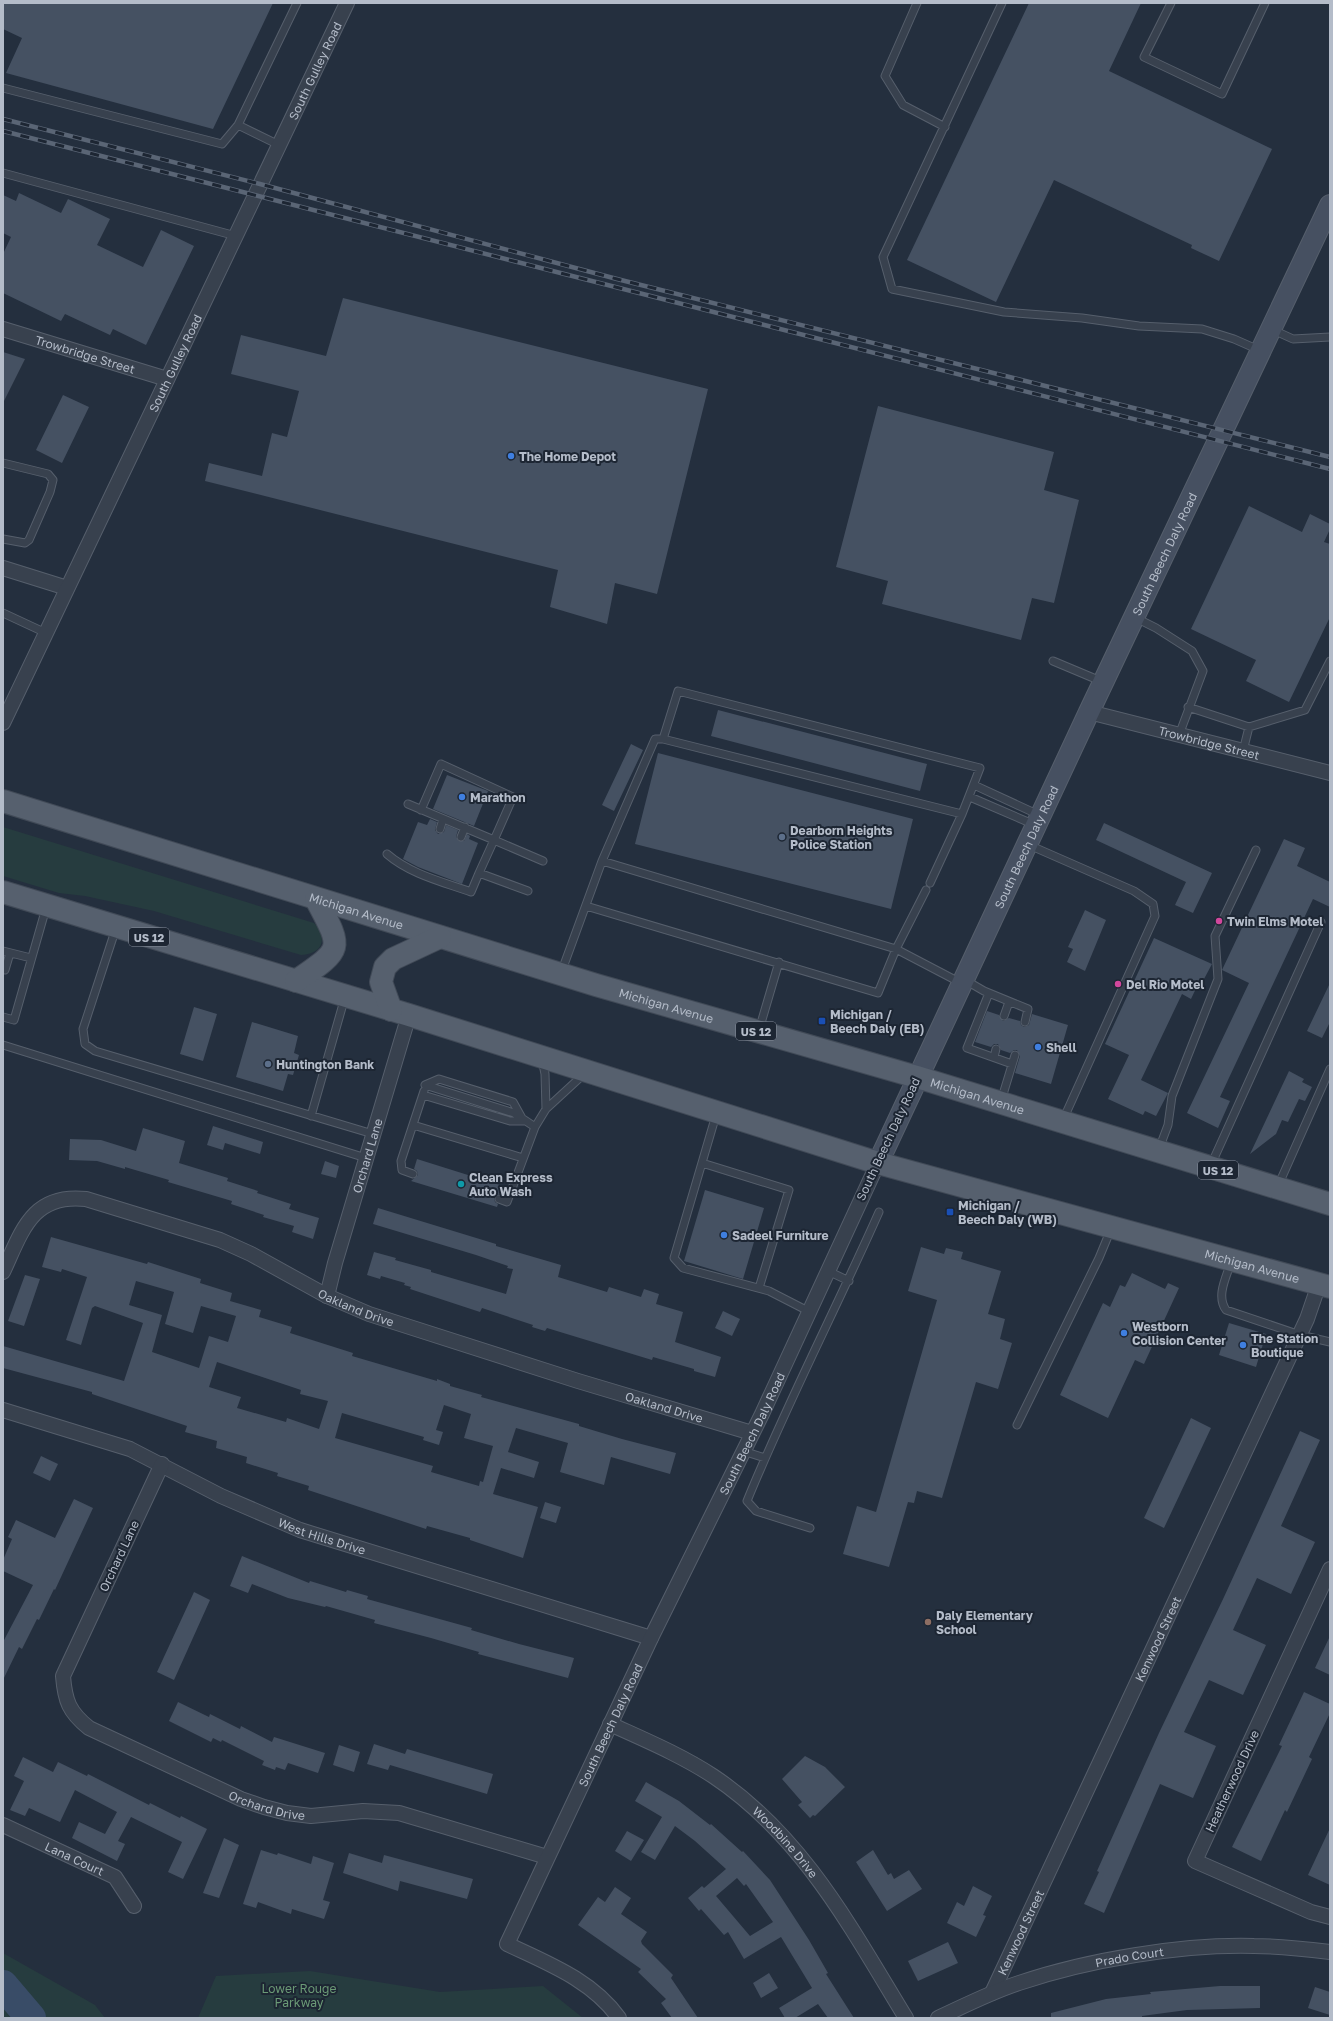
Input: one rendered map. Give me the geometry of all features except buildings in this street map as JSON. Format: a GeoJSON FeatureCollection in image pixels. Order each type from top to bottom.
{"type":"FeatureCollection","features":[{"type":"Feature","properties":{"kind":"main road","name":"South Beech Daly Road"},"geometry":{"type":"LineString","coordinates":[[878,1163],[1103,682],[1330,205]]}},
{"type":"Feature","properties":{"kind":"main road","name":"Michigan Avenue"},"geometry":{"type":"LineString","coordinates":[[3,801],[561,974],[917,1077],[1330,1204]]}},
{"type":"Feature","properties":{"kind":"main road","name":"Michigan Avenue"},"geometry":{"type":"LineString","coordinates":[[3,892],[400,1012],[878,1163],[1325,1286]]}},
{"type":"Feature","properties":{"kind":"main road"},"geometry":{"type":"LineString","coordinates":[[296,981],[332,954],[335,943],[333,930],[316,899]]}},
{"type":"Feature","properties":{"kind":"main road"},"geometry":{"type":"LineString","coordinates":[[400,1012],[381,982],[385,967],[393,958],[440,937]]}},
{"type":"Feature","properties":{"kind":"street","name":"South Gulley Road"},"geometry":{"type":"LineString","coordinates":[[3,723],[347,3]]}},
{"type":"Feature","properties":{"kind":"street","name":"Trowbridge Street"},"geometry":{"type":"LineString","coordinates":[[3,328],[167,379]]}},
{"type":"Feature","properties":{"kind":"street"},"geometry":{"type":"LineString","coordinates":[[3,568],[67,588]]}},
{"type":"Feature","properties":{"kind":"street","name":"Trowbridge Street"},"geometry":{"type":"LineString","coordinates":[[1089,712],[1330,773]]}},
{"type":"Feature","properties":{"kind":"street","name":"Orchard Lane"},"geometry":{"type":"LineString","coordinates":[[327,1296],[335,1262],[373,1134],[400,1012]]}},
{"type":"Feature","properties":{"kind":"street","name":"South Beech Daly Road"},"geometry":{"type":"LineString","coordinates":[[619,2018],[596,1993],[577,1978],[507,1944],[651,1638],[743,1451],[878,1163]]}},
{"type":"Feature","properties":{"kind":"street","name":"Oakland Drive"},"geometry":{"type":"LineString","coordinates":[[3,1272],[26,1223],[41,1207],[58,1200],[72,1197],[86,1199],[220,1240],[251,1254],[327,1296],[369,1314],[428,1334],[752,1432]]}},
{"type":"Feature","properties":{"kind":"street","name":"Kenwood Street"},"geometry":{"type":"LineString","coordinates":[[992,1993],[1300,1335],[1325,1286]]}},
{"type":"Feature","properties":{"kind":"street","name":"West Hills Drive"},"geometry":{"type":"LineString","coordinates":[[3,1410],[130,1449],[162,1464],[221,1496],[300,1530],[651,1638]]}},
{"type":"Feature","properties":{"kind":"street","name":"Orchard Lane"},"geometry":{"type":"LineString","coordinates":[[77,1647],[162,1464]]}},
{"type":"Feature","properties":{"kind":"street","name":"Heatherwood Drive"},"geometry":{"type":"LineString","coordinates":[[1330,1568],[1195,1862],[1311,1912],[1330,1917]]}},
{"type":"Feature","properties":{"kind":"street","name":"Orchard Drive"},"geometry":{"type":"LineString","coordinates":[[77,1647],[63,1676],[65,1694],[69,1707],[77,1718],[89,1728],[241,1799],[276,1810],[311,1816],[363,1811],[399,1814],[547,1857]]}},
{"type":"Feature","properties":{"kind":"street","name":"Woodbine Drive"},"geometry":{"type":"LineString","coordinates":[[610,1724],[675,1754],[713,1776],[749,1802],[781,1833],[810,1866],[841,1911],[906,2018]]}},
{"type":"Feature","properties":{"kind":"street","name":"Lana Court"},"geometry":{"type":"LineString","coordinates":[[3,1825],[116,1877],[134,1906]]}},
{"type":"Feature","properties":{"kind":"street","name":"Prado Court"},"geometry":{"type":"LineString","coordinates":[[938,2018],[992,1993],[1019,1983],[1088,1965],[1189,1948],[1254,1946],[1330,1952]]}},
{"type":"Feature","properties":{"kind":"lane"},"geometry":{"type":"LineString","coordinates":[[3,88],[222,144],[238,125],[297,3]]}},
{"type":"Feature","properties":{"kind":"lane"},"geometry":{"type":"LineString","coordinates":[[916,3],[885,76],[903,105],[945,127]]}},
{"type":"Feature","properties":{"kind":"lane"},"geometry":{"type":"LineString","coordinates":[[1002,3],[883,257],[892,289],[1004,312],[1082,318],[1139,326],[1202,330],[1234,339],[1261,351]]}},
{"type":"Feature","properties":{"kind":"lane"},"geometry":{"type":"LineString","coordinates":[[1170,3],[1144,57],[1222,94],[1265,3]]}},
{"type":"Feature","properties":{"kind":"lane"},"geometry":{"type":"LineString","coordinates":[[238,125],[279,145]]}},
{"type":"Feature","properties":{"kind":"lane"},"geometry":{"type":"LineString","coordinates":[[3,173],[236,236]]}},
{"type":"Feature","properties":{"kind":"lane"},"geometry":{"type":"LineString","coordinates":[[1271,329],[1293,339],[1330,337]]}},
{"type":"Feature","properties":{"kind":"lane"},"geometry":{"type":"LineString","coordinates":[[3,463],[48,474],[52,480],[50,492],[29,540],[25,543],[3,538]]}},
{"type":"Feature","properties":{"kind":"lane"},"geometry":{"type":"LineString","coordinates":[[3,613],[46,633]]}},
{"type":"Feature","properties":{"kind":"lane"},"geometry":{"type":"LineString","coordinates":[[1134,617],[1156,628],[1192,651],[1203,671],[1188,707],[1179,735]]}},
{"type":"Feature","properties":{"kind":"lane"},"geometry":{"type":"LineString","coordinates":[[1053,661],[1103,682]]}},
{"type":"Feature","properties":{"kind":"lane"},"geometry":{"type":"LineString","coordinates":[[1188,707],[1249,727],[1305,710],[1330,661]]}},
{"type":"Feature","properties":{"kind":"lane"},"geometry":{"type":"LineString","coordinates":[[663,739],[678,691],[980,768],[970,797],[930,883]]}},
{"type":"Feature","properties":{"kind":"lane"},"geometry":{"type":"LineString","coordinates":[[1243,751],[1249,727]]}},
{"type":"Feature","properties":{"kind":"lane"},"geometry":{"type":"LineString","coordinates":[[561,974],[602,861],[655,739],[663,739],[962,814]]}},
{"type":"Feature","properties":{"kind":"lane"},"geometry":{"type":"LineString","coordinates":[[387,854],[398,863],[445,880],[471,892],[513,797],[441,764],[421,810]]}},
{"type":"Feature","properties":{"kind":"lane"},"geometry":{"type":"LineString","coordinates":[[974,785],[1038,820]]}},
{"type":"Feature","properties":{"kind":"lane"},"geometry":{"type":"LineString","coordinates":[[970,797],[1038,820]]}},
{"type":"Feature","properties":{"kind":"lane"},"geometry":{"type":"LineString","coordinates":[[408,804],[543,861]]}},
{"type":"Feature","properties":{"kind":"lane"},"geometry":{"type":"LineString","coordinates":[[440,829],[443,819]]}},
{"type":"Feature","properties":{"kind":"lane"},"geometry":{"type":"LineString","coordinates":[[461,837],[465,827]]}},
{"type":"Feature","properties":{"kind":"lane"},"geometry":{"type":"LineString","coordinates":[[1027,844],[1134,891],[1153,904],[1155,916],[1062,1122]]}},
{"type":"Feature","properties":{"kind":"lane"},"geometry":{"type":"LineString","coordinates":[[1158,1151],[1168,1125],[1172,1096],[1218,979],[1215,936],[1256,850]]}},
{"type":"Feature","properties":{"kind":"lane"},"geometry":{"type":"LineString","coordinates":[[602,861],[896,949],[962,981],[1028,1009],[1025,1022]]}},
{"type":"Feature","properties":{"kind":"lane"},"geometry":{"type":"LineString","coordinates":[[479,873],[528,891]]}},
{"type":"Feature","properties":{"kind":"lane"},"geometry":{"type":"LineString","coordinates":[[586,906],[779,962],[878,993],[896,949],[926,890]]}},
{"type":"Feature","properties":{"kind":"lane"},"geometry":{"type":"LineString","coordinates":[[3,1017],[14,1020],[47,905]]}},
{"type":"Feature","properties":{"kind":"lane"},"geometry":{"type":"LineString","coordinates":[[1210,1167],[1321,922]]}},
{"type":"Feature","properties":{"kind":"lane"},"geometry":{"type":"LineString","coordinates":[[117,927],[83,1029],[85,1044],[95,1051],[373,1134]]}},
{"type":"Feature","properties":{"kind":"lane"},"geometry":{"type":"LineString","coordinates":[[5,970],[7,952],[31,958]]}},
{"type":"Feature","properties":{"kind":"lane"},"geometry":{"type":"LineString","coordinates":[[758,1032],[779,962]]}},
{"type":"Feature","properties":{"kind":"lane"},"geometry":{"type":"LineString","coordinates":[[989,993],[967,1048],[1012,1064]]}},
{"type":"Feature","properties":{"kind":"lane"},"geometry":{"type":"LineString","coordinates":[[311,1116],[346,996]]}},
{"type":"Feature","properties":{"kind":"lane"},"geometry":{"type":"LineString","coordinates":[[1004,1016],[1009,1002]]}},
{"type":"Feature","properties":{"kind":"lane"},"geometry":{"type":"LineString","coordinates":[[3,1045],[366,1158]]}},
{"type":"Feature","properties":{"kind":"lane"},"geometry":{"type":"LineString","coordinates":[[994,1057],[996,1049]]}},
{"type":"Feature","properties":{"kind":"lane"},"geometry":{"type":"LineString","coordinates":[[1000,1103],[1015,1055]]}},
{"type":"Feature","properties":{"kind":"lane"},"geometry":{"type":"LineString","coordinates":[[541,1056],[545,1074],[546,1109]]}},
{"type":"Feature","properties":{"kind":"lane"},"geometry":{"type":"LineString","coordinates":[[499,1200],[507,1202],[535,1127],[546,1109],[587,1071]]}},
{"type":"Feature","properties":{"kind":"lane"},"geometry":{"type":"LineString","coordinates":[[1277,1188],[1330,1071]]}},
{"type":"Feature","properties":{"kind":"lane"},"geometry":{"type":"LineString","coordinates":[[425,1085],[439,1079],[513,1102],[524,1121]]}},
{"type":"Feature","properties":{"kind":"lane"},"geometry":{"type":"LineString","coordinates":[[425,1085],[514,1114],[535,1127]]}},
{"type":"Feature","properties":{"kind":"lane"},"geometry":{"type":"LineString","coordinates":[[413,1174],[402,1170],[402,1161],[425,1085]]}},
{"type":"Feature","properties":{"kind":"lane"},"geometry":{"type":"LineString","coordinates":[[423,1095],[510,1121],[524,1121]]}},
{"type":"Feature","properties":{"kind":"lane"},"geometry":{"type":"LineString","coordinates":[[716,1112],[674,1258],[683,1268],[769,1291],[808,1311]]}},
{"type":"Feature","properties":{"kind":"lane"},"geometry":{"type":"LineString","coordinates":[[413,1125],[523,1158]]}},
{"type":"Feature","properties":{"kind":"lane"},"geometry":{"type":"LineString","coordinates":[[702,1163],[789,1190],[759,1288]]}},
{"type":"Feature","properties":{"kind":"lane"},"geometry":{"type":"LineString","coordinates":[[810,1528],[756,1511],[747,1501],[765,1458],[849,1281],[879,1212]]}},
{"type":"Feature","properties":{"kind":"lane"},"geometry":{"type":"LineString","coordinates":[[1017,1425],[1099,1258],[1112,1227]]}},
{"type":"Feature","properties":{"kind":"lane"},"geometry":{"type":"LineString","coordinates":[[1231,1260],[1221,1294],[1221,1303],[1226,1310],[1300,1335],[1330,1342]]}},
{"type":"Feature","properties":{"kind":"lane"},"geometry":{"type":"LineString","coordinates":[[828,1271],[849,1281]]}},
{"type":"Feature","properties":{"kind":"lane"},"geometry":{"type":"LineString","coordinates":[[743,1451],[765,1458]]}},
{"type":"Feature","properties":{"kind":"green space"},"geometry":{"type":"Polygon","coordinates":[[[3,827],[314,923],[321,934],[321,944],[314,952],[301,955],[154,911],[85,896],[59,893],[3,876],[3,827]]]}},
{"type":"Feature","properties":{"kind":"green space"},"geometry":{"type":"Polygon","coordinates":[[[3,1953],[95,2005],[105,2018],[3,2018],[3,1953]]]}},
{"type":"Feature","properties":{"kind":"green space","name":"Lower Rouge Parkway"},"geometry":{"type":"Polygon","coordinates":[[[310,1971],[440,1992],[543,1986],[583,2018],[198,2018],[216,1976],[310,1971]]]}},
{"type":"Feature","properties":{"kind":"waterway"},"geometry":{"type":"LineString","coordinates":[[3,1985],[31,2018]]}},
{"type":"Feature","properties":{"kind":"railway"},"geometry":{"type":"LineString","coordinates":[[3,119],[260,184],[617,279],[1330,457]]}},
{"type":"Feature","properties":{"kind":"railway"},"geometry":{"type":"LineString","coordinates":[[3,131],[1330,469]]}},
{"type":"Feature","properties":{"kind":"place","name":"The Home Depot"},"geometry":{"type":"Point","coordinates":[511,456]}},
{"type":"Feature","properties":{"kind":"place","name":"Marathon"},"geometry":{"type":"Point","coordinates":[462,797]}},
{"type":"Feature","properties":{"kind":"place","name":"Dearborn Heights Police Station"},"geometry":{"type":"Point","coordinates":[782,837]}},
{"type":"Feature","properties":{"kind":"place","name":"Twin Elms Motel"},"geometry":{"type":"Point","coordinates":[1219,921]}},
{"type":"Feature","properties":{"kind":"place","name":"Del Rio Motel"},"geometry":{"type":"Point","coordinates":[1118,984]}},
{"type":"Feature","properties":{"kind":"place","name":"Michigan / Beech Daly (EB)"},"geometry":{"type":"Point","coordinates":[822,1021]}},
{"type":"Feature","properties":{"kind":"place","name":"Shell"},"geometry":{"type":"Point","coordinates":[1038,1047]}},
{"type":"Feature","properties":{"kind":"place","name":"Huntington Bank"},"geometry":{"type":"Point","coordinates":[268,1064]}},
{"type":"Feature","properties":{"kind":"place","name":"Clean Express Auto Wash"},"geometry":{"type":"Point","coordinates":[461,1184]}},
{"type":"Feature","properties":{"kind":"place","name":"Michigan / Beech Daly (WB)"},"geometry":{"type":"Point","coordinates":[950,1212]}},
{"type":"Feature","properties":{"kind":"place","name":"Sadeel Furniture"},"geometry":{"type":"Point","coordinates":[724,1235]}},
{"type":"Feature","properties":{"kind":"place","name":"Westborn Collision Center"},"geometry":{"type":"Point","coordinates":[1124,1333]}},
{"type":"Feature","properties":{"kind":"place","name":"The Station Boutique"},"geometry":{"type":"Point","coordinates":[1243,1345]}},
{"type":"Feature","properties":{"kind":"place","name":"Daly Elementary School"},"geometry":{"type":"Point","coordinates":[928,1622]}}]}
